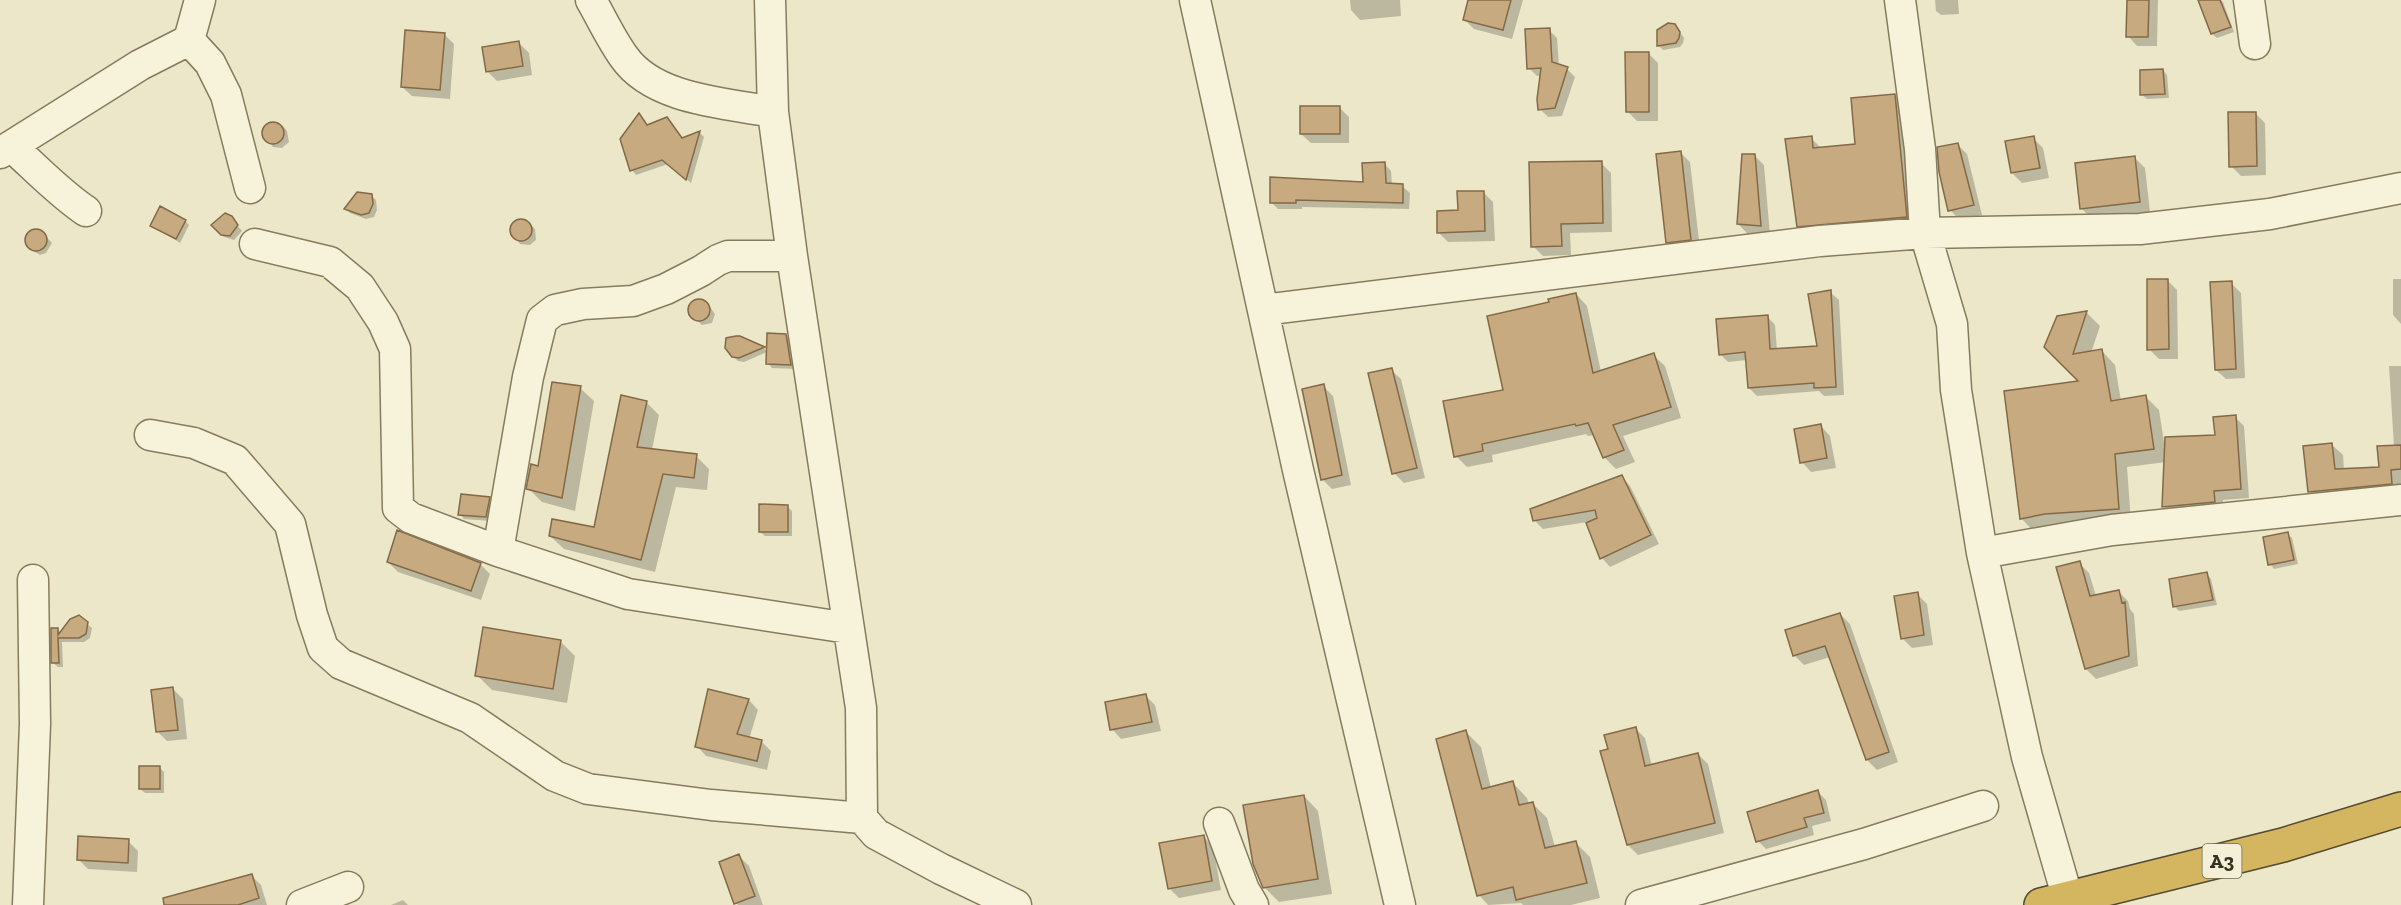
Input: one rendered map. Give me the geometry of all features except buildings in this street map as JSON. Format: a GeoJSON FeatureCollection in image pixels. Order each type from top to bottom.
{"type":"FeatureCollection","features":[{"type":"Feature","properties":{"kind":"highway","name":"A3"},"geometry":{"type":"LineString","coordinates":[[2055,902],[2283,845],[2401,809]]}},
{"type":"Feature","properties":{"kind":"street"},"geometry":{"type":"LineString","coordinates":[[86,211],[60,193],[37,169],[5,150],[140,65],[189,40],[200,0]]}},
{"type":"Feature","properties":{"kind":"street"},"geometry":{"type":"LineString","coordinates":[[591,0],[625,58],[646,77],[680,95],[773,112]]}},
{"type":"Feature","properties":{"kind":"street"},"geometry":{"type":"LineString","coordinates":[[770,0],[773,112],[792,256],[861,708],[862,818],[876,834],[941,870],[1016,905]]}},
{"type":"Feature","properties":{"kind":"street"},"geometry":{"type":"LineString","coordinates":[[1195,0],[1303,492],[1400,905]]}},
{"type":"Feature","properties":{"kind":"street"},"geometry":{"type":"LineString","coordinates":[[1900,0],[1920,148],[1925,233],[1952,324],[1956,390],[1982,553],[2055,902]]}},
{"type":"Feature","properties":{"kind":"street"},"geometry":{"type":"LineString","coordinates":[[2248,0],[2255,44]]}},
{"type":"Feature","properties":{"kind":"street"},"geometry":{"type":"LineString","coordinates":[[189,40],[210,63],[226,95],[250,188]]}},
{"type":"Feature","properties":{"kind":"street"},"geometry":{"type":"LineString","coordinates":[[1263,310],[1820,241],[1925,233],[2140,229],[2270,214],[2401,188]]}},
{"type":"Feature","properties":{"kind":"street"},"geometry":{"type":"LineString","coordinates":[[255,244],[330,262],[360,287],[383,322],[396,349],[398,508],[411,518],[498,551],[628,594],[848,628]]}},
{"type":"Feature","properties":{"kind":"street"},"geometry":{"type":"LineString","coordinates":[[498,551],[528,377],[542,320],[555,310],[583,304],[633,301],[666,289],[728,256],[792,256]]}},
{"type":"Feature","properties":{"kind":"street"},"geometry":{"type":"LineString","coordinates":[[150,435],[194,443],[235,460],[290,524],[312,615],[323,648],[341,664],[470,718],[555,776],[588,789],[711,805],[862,818]]}},
{"type":"Feature","properties":{"kind":"street"},"geometry":{"type":"LineString","coordinates":[[1982,553],[2112,530],[2401,500]]}},
{"type":"Feature","properties":{"kind":"street"},"geometry":{"type":"LineString","coordinates":[[28,905],[35,724],[33,580]]}},
{"type":"Feature","properties":{"kind":"street"},"geometry":{"type":"LineString","coordinates":[[1641,905],[1864,844],[1983,806]]}},
{"type":"Feature","properties":{"kind":"street"},"geometry":{"type":"LineString","coordinates":[[1219,823],[1244,890],[1253,905]]}},
{"type":"Feature","properties":{"kind":"street"},"geometry":{"type":"LineString","coordinates":[[302,905],[348,887]]}}]}
